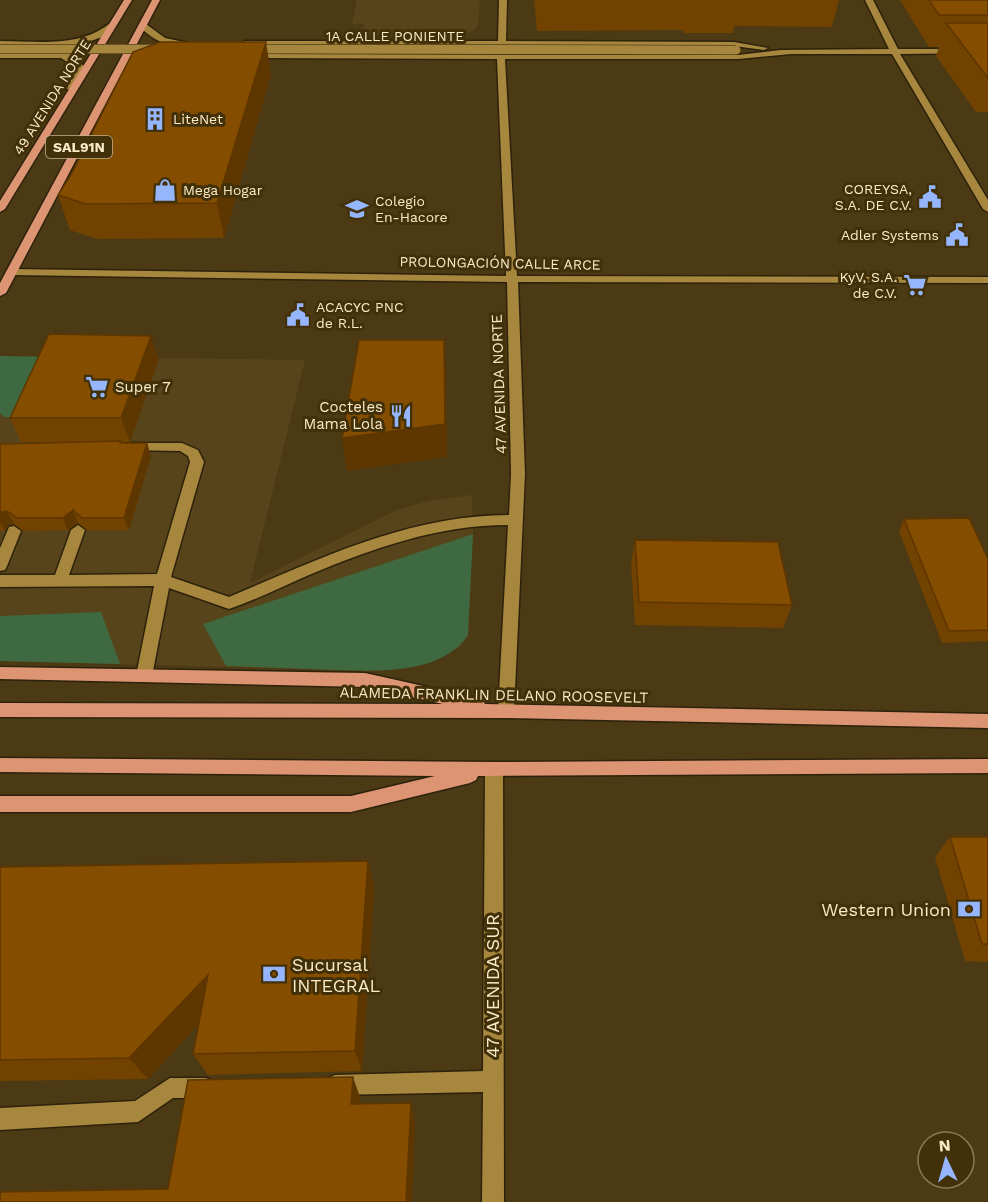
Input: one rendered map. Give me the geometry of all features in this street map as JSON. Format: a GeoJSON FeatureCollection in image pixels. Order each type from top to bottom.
{"type":"FeatureCollection","features":[{"type":"Feature","properties":{"kind":"main road","name":"49 AVENIDA NORTE"},"geometry":{"type":"LineString","coordinates":[[0,209],[71,89],[128,0]]}},
{"type":"Feature","properties":{"kind":"main road","name":"SAL91N"},"geometry":{"type":"LineString","coordinates":[[0,293],[156,0]]}},
{"type":"Feature","properties":{"kind":"main road"},"geometry":{"type":"LineString","coordinates":[[0,674],[365,680],[506,711]]}},
{"type":"Feature","properties":{"kind":"main road","name":"ALAMEDA FRANKLIN DELANO ROOSEVELT"},"geometry":{"type":"LineString","coordinates":[[0,710],[506,711],[988,721]]}},
{"type":"Feature","properties":{"kind":"main road"},"geometry":{"type":"LineString","coordinates":[[0,765],[494,770],[988,766]]}},
{"type":"Feature","properties":{"kind":"main road"},"geometry":{"type":"LineString","coordinates":[[0,804],[351,804],[494,770]]}},
{"type":"Feature","properties":{"kind":"street","name":"47 AVENIDA NORTE"},"geometry":{"type":"LineString","coordinates":[[503,0],[501,50],[512,279],[518,474],[506,711]]}},
{"type":"Feature","properties":{"kind":"street"},"geometry":{"type":"LineString","coordinates":[[869,0],[894,50],[988,210]]}},
{"type":"Feature","properties":{"kind":"street"},"geometry":{"type":"LineString","coordinates":[[72,43],[99,36],[112,26]]}},
{"type":"Feature","properties":{"kind":"street"},"geometry":{"type":"LineString","coordinates":[[0,49],[191,46],[169,43],[154,37],[143,26]]}},
{"type":"Feature","properties":{"kind":"street"},"geometry":{"type":"LineString","coordinates":[[0,43],[72,43],[82,44],[83,48],[78,54],[64,56],[0,56]]}},
{"type":"Feature","properties":{"kind":"street"},"geometry":{"type":"LineString","coordinates":[[163,57],[157,56],[152,51],[159,45],[169,43]]}},
{"type":"Feature","properties":{"kind":"street"},"geometry":{"type":"LineString","coordinates":[[373,56],[375,43]]}},
{"type":"Feature","properties":{"kind":"street","name":"1A CALLE PONIENTE"},"geometry":{"type":"LineString","coordinates":[[237,50],[375,43],[501,50],[738,57],[791,52]]}},
{"type":"Feature","properties":{"kind":"street","name":"1A CALLE PONIENTE"},"geometry":{"type":"LineString","coordinates":[[237,50],[373,56],[501,50]]}},
{"type":"Feature","properties":{"kind":"street","name":"1A CALLE PONIENTE"},"geometry":{"type":"LineString","coordinates":[[237,50],[988,51]]}},
{"type":"Feature","properties":{"kind":"street"},"geometry":{"type":"LineString","coordinates":[[64,56],[80,66],[71,89]]}},
{"type":"Feature","properties":{"kind":"street"},"geometry":{"type":"LineString","coordinates":[[110,90],[131,71]]}},
{"type":"Feature","properties":{"kind":"street","name":"PROLONGACIÓN CALLE ARCE"},"geometry":{"type":"LineString","coordinates":[[12,272],[512,279],[988,280]]}},
{"type":"Feature","properties":{"kind":"street"},"geometry":{"type":"LineString","coordinates":[[116,448],[182,447],[196,457],[196,468],[163,580],[144,676]]}},
{"type":"Feature","properties":{"kind":"street"},"geometry":{"type":"LineString","coordinates":[[0,581],[163,580],[229,603],[386,540],[437,526],[474,520],[516,520]]}},
{"type":"Feature","properties":{"kind":"street"},"geometry":{"type":"LineString","coordinates":[[60,581],[78,530]]}},
{"type":"Feature","properties":{"kind":"street"},"geometry":{"type":"LineString","coordinates":[[0,566],[14,531]]}},
{"type":"Feature","properties":{"kind":"street","name":"47 AVENIDA SUR"},"geometry":{"type":"LineString","coordinates":[[493,1202],[491,1081],[494,770]]}},
{"type":"Feature","properties":{"kind":"street"},"geometry":{"type":"LineString","coordinates":[[313,1085],[491,1081]]}},
{"type":"Feature","properties":{"kind":"street"},"geometry":{"type":"LineString","coordinates":[[0,1119],[138,1111],[171,1088],[230,1087]]}},
{"type":"Feature","properties":{"kind":"shaded area"},"geometry":{"type":"Polygon","coordinates":[[[357,0],[480,0],[478,25],[475,30],[467,33],[447,36],[362,35],[364,24],[352,24],[357,0]]]}},
{"type":"Feature","properties":{"kind":"shaded area"},"geometry":{"type":"Polygon","coordinates":[[[0,356],[305,360],[250,583],[397,510],[432,500],[472,495],[473,534],[468,635],[460,647],[432,661],[381,671],[0,661],[0,356]]]}},
{"type":"Feature","properties":{"kind":"green space"},"geometry":{"type":"Polygon","coordinates":[[[0,356],[59,357],[32,417],[4,417],[0,413],[0,356]]]}},
{"type":"Feature","properties":{"kind":"green space"},"geometry":{"type":"Polygon","coordinates":[[[473,534],[468,635],[455,649],[438,659],[418,666],[375,671],[226,666],[203,624],[473,534]]]}},
{"type":"Feature","properties":{"kind":"green space"},"geometry":{"type":"Polygon","coordinates":[[[101,612],[120,664],[0,661],[0,616],[101,612]]]}},
{"type":"Feature","properties":{"kind":"building"},"geometry":{"type":"Polygon","coordinates":[[[929,0],[988,0],[988,15],[939,15],[929,0]]]}},
{"type":"Feature","properties":{"kind":"building"},"geometry":{"type":"Polygon","coordinates":[[[946,23],[988,23],[988,78],[946,23]]]}},
{"type":"Feature","properties":{"kind":"building"},"geometry":{"type":"Polygon","coordinates":[[[160,42],[266,42],[217,203],[86,204],[58,195],[71,175],[133,52],[160,42]]]}},
{"type":"Feature","properties":{"kind":"building"},"geometry":{"type":"Polygon","coordinates":[[[49,334],[151,336],[121,418],[10,418],[49,334]]]}},
{"type":"Feature","properties":{"kind":"building"},"geometry":{"type":"Polygon","coordinates":[[[359,340],[444,340],[445,424],[342,438],[359,340]]]}},
{"type":"Feature","properties":{"kind":"building"},"geometry":{"type":"Polygon","coordinates":[[[121,441],[120,443],[147,443],[124,518],[82,518],[73,510],[63,518],[17,518],[7,511],[2,512],[0,516],[0,444],[121,441]]]}},
{"type":"Feature","properties":{"kind":"building"},"geometry":{"type":"Polygon","coordinates":[[[969,518],[988,559],[988,630],[949,631],[904,519],[969,518]]]}},
{"type":"Feature","properties":{"kind":"building"},"geometry":{"type":"Polygon","coordinates":[[[635,540],[778,542],[792,605],[639,602],[635,540]]]}},
{"type":"Feature","properties":{"kind":"building"},"geometry":{"type":"Polygon","coordinates":[[[950,837],[988,837],[988,944],[982,944],[950,837]]]}},
{"type":"Feature","properties":{"kind":"building"},"geometry":{"type":"Polygon","coordinates":[[[368,861],[355,1051],[193,1054],[208,975],[129,1058],[0,1060],[0,867],[368,861]]]}},
{"type":"Feature","properties":{"kind":"building"},"geometry":{"type":"Polygon","coordinates":[[[353,1077],[351,1104],[411,1103],[406,1202],[0,1202],[0,1192],[168,1189],[188,1080],[353,1077]]]}},
{"type":"Feature","properties":{"kind":"place","name":"LiteNet"},"geometry":{"type":"Point","coordinates":[155,119]}},
{"type":"Feature","properties":{"kind":"place","name":"Mega Hogar"},"geometry":{"type":"Point","coordinates":[165,190]}},
{"type":"Feature","properties":{"kind":"place","name":"COREYSA, S.A. DE C.V."},"geometry":{"type":"Point","coordinates":[930,197]}},
{"type":"Feature","properties":{"kind":"place","name":"Colegio En-Hacore"},"geometry":{"type":"Point","coordinates":[357,209]}},
{"type":"Feature","properties":{"kind":"place","name":"Adler Systems"},"geometry":{"type":"Point","coordinates":[957,235]}},
{"type":"Feature","properties":{"kind":"place","name":"KyV, S.A. de C.V."},"geometry":{"type":"Point","coordinates":[915,285]}},
{"type":"Feature","properties":{"kind":"place","name":"ACACYC PNC de R.L."},"geometry":{"type":"Point","coordinates":[298,315]}},
{"type":"Feature","properties":{"kind":"place","name":"Super 7"},"geometry":{"type":"Point","coordinates":[97,387]}},
{"type":"Feature","properties":{"kind":"place","name":"Cocteles Mama Lola"},"geometry":{"type":"Point","coordinates":[401,416]}},
{"type":"Feature","properties":{"kind":"place","name":"Western Union"},"geometry":{"type":"Point","coordinates":[969,909]}},
{"type":"Feature","properties":{"kind":"place","name":"Sucursal INTEGRAL"},"geometry":{"type":"Point","coordinates":[274,974]}}]}
